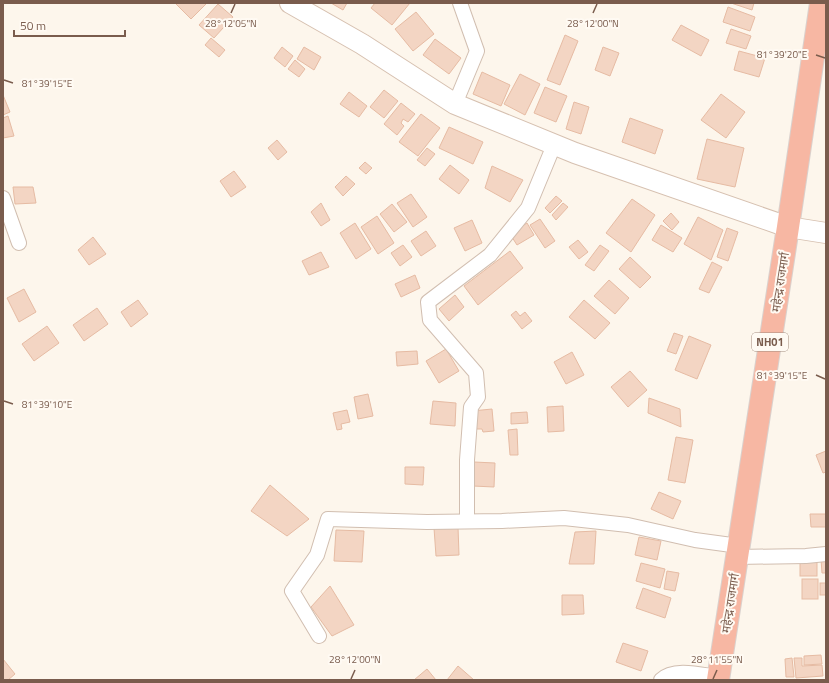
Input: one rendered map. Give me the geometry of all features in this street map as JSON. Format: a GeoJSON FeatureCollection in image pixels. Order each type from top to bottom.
{"type":"FeatureCollection","features":[{"type":"Feature","properties":{"kind":"highway","name":"महेन्द्र राजमार्ग"},"geometry":{"type":"LineString","coordinates":[[718,679],[821,3]]}},
{"type":"Feature","properties":{"kind":"street"},"geometry":{"type":"LineString","coordinates":[[290,3],[362,44],[455,104],[575,153],[788,227],[826,233]]}},
{"type":"Feature","properties":{"kind":"street"},"geometry":{"type":"LineString","coordinates":[[455,104],[477,51],[460,3]]}},
{"type":"Feature","properties":{"kind":"street"},"geometry":{"type":"LineString","coordinates":[[467,521],[467,460],[471,407],[478,397],[476,373],[430,320],[428,302],[490,255],[528,208],[554,145]]}},
{"type":"Feature","properties":{"kind":"street"},"geometry":{"type":"LineString","coordinates":[[3,198],[19,243]]}},
{"type":"Feature","properties":{"kind":"street"},"geometry":{"type":"LineString","coordinates":[[319,636],[292,591],[317,555],[328,519],[427,522],[564,518],[628,525],[695,540],[738,552],[806,556],[826,554]]}},
{"type":"Feature","properties":{"kind":"street"},"geometry":{"type":"LineString","coordinates":[[661,680],[665,676],[686,672],[718,679]]}},
{"type":"Feature","properties":{"kind":"building"},"geometry":{"type":"Polygon","coordinates":[[[175,3],[207,3],[191,19],[175,3]]]}},
{"type":"Feature","properties":{"kind":"building"},"geometry":{"type":"Polygon","coordinates":[[[331,3],[347,3],[343,10],[331,3]]]}},
{"type":"Feature","properties":{"kind":"building"},"geometry":{"type":"Polygon","coordinates":[[[375,3],[410,3],[392,25],[371,8],[375,3]]]}},
{"type":"Feature","properties":{"kind":"building"},"geometry":{"type":"Polygon","coordinates":[[[731,3],[754,3],[752,10],[731,3]]]}},
{"type":"Feature","properties":{"kind":"building"},"geometry":{"type":"Polygon","coordinates":[[[218,4],[233,17],[214,38],[199,25],[218,4]]]}},
{"type":"Feature","properties":{"kind":"building"},"geometry":{"type":"Polygon","coordinates":[[[728,7],[755,17],[750,31],[723,22],[728,7]]]}},
{"type":"Feature","properties":{"kind":"building"},"geometry":{"type":"Polygon","coordinates":[[[416,12],[434,34],[413,51],[395,29],[416,12]]]}},
{"type":"Feature","properties":{"kind":"building"},"geometry":{"type":"Polygon","coordinates":[[[681,25],[709,40],[701,56],[672,40],[681,25]]]}},
{"type":"Feature","properties":{"kind":"building"},"geometry":{"type":"Polygon","coordinates":[[[731,29],[751,36],[746,49],[726,43],[731,29]]]}},
{"type":"Feature","properties":{"kind":"building"},"geometry":{"type":"Polygon","coordinates":[[[565,35],[578,41],[560,85],[547,80],[565,35]]]}},
{"type":"Feature","properties":{"kind":"building"},"geometry":{"type":"Polygon","coordinates":[[[211,38],[225,50],[219,57],[205,45],[211,38]]]}},
{"type":"Feature","properties":{"kind":"building"},"geometry":{"type":"Polygon","coordinates":[[[435,39],[461,58],[449,74],[423,55],[435,39]]]}},
{"type":"Feature","properties":{"kind":"building"},"geometry":{"type":"Polygon","coordinates":[[[282,47],[293,56],[285,67],[274,58],[282,47]]]}},
{"type":"Feature","properties":{"kind":"building"},"geometry":{"type":"Polygon","coordinates":[[[304,47],[321,57],[314,70],[297,59],[304,47]]]}},
{"type":"Feature","properties":{"kind":"building"},"geometry":{"type":"Polygon","coordinates":[[[603,47],[619,53],[610,76],[595,70],[603,47]]]}},
{"type":"Feature","properties":{"kind":"building"},"geometry":{"type":"Polygon","coordinates":[[[739,51],[765,58],[759,77],[734,70],[739,51]]]}},
{"type":"Feature","properties":{"kind":"building"},"geometry":{"type":"Polygon","coordinates":[[[295,60],[305,69],[299,77],[288,69],[295,60]]]}},
{"type":"Feature","properties":{"kind":"building"},"geometry":{"type":"Polygon","coordinates":[[[482,72],[510,85],[501,106],[473,94],[482,72]]]}},
{"type":"Feature","properties":{"kind":"building"},"geometry":{"type":"Polygon","coordinates":[[[520,74],[540,84],[525,115],[504,104],[520,74]]]}},
{"type":"Feature","properties":{"kind":"building"},"geometry":{"type":"Polygon","coordinates":[[[545,87],[567,96],[556,122],[534,113],[545,87]]]}},
{"type":"Feature","properties":{"kind":"building"},"geometry":{"type":"Polygon","coordinates":[[[384,90],[398,101],[384,118],[370,107],[384,90]]]}},
{"type":"Feature","properties":{"kind":"building"},"geometry":{"type":"Polygon","coordinates":[[[349,92],[367,106],[359,117],[340,104],[349,92]]]}},
{"type":"Feature","properties":{"kind":"building"},"geometry":{"type":"Polygon","coordinates":[[[721,94],[745,112],[726,138],[701,120],[721,94]]]}},
{"type":"Feature","properties":{"kind":"building"},"geometry":{"type":"Polygon","coordinates":[[[3,95],[10,112],[3,115],[3,95]]]}},
{"type":"Feature","properties":{"kind":"building"},"geometry":{"type":"Polygon","coordinates":[[[574,102],[589,107],[581,134],[566,129],[574,102]]]}},
{"type":"Feature","properties":{"kind":"building"},"geometry":{"type":"Polygon","coordinates":[[[401,103],[415,114],[408,122],[403,119],[401,123],[404,126],[397,135],[384,124],[401,103]]]}},
{"type":"Feature","properties":{"kind":"building"},"geometry":{"type":"Polygon","coordinates":[[[421,114],[440,128],[418,156],[399,142],[421,114]]]}},
{"type":"Feature","properties":{"kind":"building"},"geometry":{"type":"Polygon","coordinates":[[[8,116],[14,136],[3,138],[3,118],[8,116]]]}},
{"type":"Feature","properties":{"kind":"building"},"geometry":{"type":"Polygon","coordinates":[[[630,118],[663,130],[655,154],[622,142],[630,118]]]}},
{"type":"Feature","properties":{"kind":"building"},"geometry":{"type":"Polygon","coordinates":[[[449,127],[483,142],[473,164],[439,148],[449,127]]]}},
{"type":"Feature","properties":{"kind":"building"},"geometry":{"type":"Polygon","coordinates":[[[707,139],[744,148],[735,187],[697,179],[707,139]]]}},
{"type":"Feature","properties":{"kind":"building"},"geometry":{"type":"Polygon","coordinates":[[[277,140],[287,152],[278,160],[268,148],[277,140]]]}},
{"type":"Feature","properties":{"kind":"building"},"geometry":{"type":"Polygon","coordinates":[[[427,148],[435,154],[425,166],[417,160],[427,148]]]}},
{"type":"Feature","properties":{"kind":"building"},"geometry":{"type":"Polygon","coordinates":[[[365,162],[372,168],[366,174],[359,168],[365,162]]]}},
{"type":"Feature","properties":{"kind":"building"},"geometry":{"type":"Polygon","coordinates":[[[450,165],[469,180],[459,194],[439,179],[450,165]]]}},
{"type":"Feature","properties":{"kind":"building"},"geometry":{"type":"Polygon","coordinates":[[[492,166],[523,180],[510,202],[485,188],[492,166]]]}},
{"type":"Feature","properties":{"kind":"building"},"geometry":{"type":"Polygon","coordinates":[[[234,171],[246,187],[231,197],[220,181],[234,171]]]}},
{"type":"Feature","properties":{"kind":"building"},"geometry":{"type":"Polygon","coordinates":[[[346,176],[355,184],[343,196],[335,187],[346,176]]]}},
{"type":"Feature","properties":{"kind":"building"},"geometry":{"type":"Polygon","coordinates":[[[13,187],[33,187],[36,203],[15,204],[13,187]]]}},
{"type":"Feature","properties":{"kind":"building"},"geometry":{"type":"Polygon","coordinates":[[[411,194],[427,217],[413,227],[397,203],[411,194]]]}},
{"type":"Feature","properties":{"kind":"building"},"geometry":{"type":"Polygon","coordinates":[[[556,196],[562,201],[550,213],[545,208],[556,196]]]}},
{"type":"Feature","properties":{"kind":"building"},"geometry":{"type":"Polygon","coordinates":[[[632,199],[655,215],[631,252],[606,233],[632,199]]]}},
{"type":"Feature","properties":{"kind":"building"},"geometry":{"type":"Polygon","coordinates":[[[321,203],[330,220],[321,226],[311,212],[321,203]]]}},
{"type":"Feature","properties":{"kind":"building"},"geometry":{"type":"Polygon","coordinates":[[[563,203],[568,207],[556,220],[552,215],[563,203]]]}},
{"type":"Feature","properties":{"kind":"building"},"geometry":{"type":"Polygon","coordinates":[[[392,204],[407,222],[394,232],[380,214],[392,204]]]}},
{"type":"Feature","properties":{"kind":"building"},"geometry":{"type":"Polygon","coordinates":[[[671,213],[679,222],[672,230],[663,221],[671,213]]]}},
{"type":"Feature","properties":{"kind":"building"},"geometry":{"type":"Polygon","coordinates":[[[377,216],[394,243],[378,254],[361,227],[377,216]]]}},
{"type":"Feature","properties":{"kind":"building"},"geometry":{"type":"Polygon","coordinates":[[[698,217],[723,230],[711,260],[684,244],[698,217]]]}},
{"type":"Feature","properties":{"kind":"building"},"geometry":{"type":"Polygon","coordinates":[[[540,219],[555,241],[545,248],[530,225],[540,219]]]}},
{"type":"Feature","properties":{"kind":"building"},"geometry":{"type":"Polygon","coordinates":[[[472,220],[482,243],[465,251],[454,228],[472,220]]]}},
{"type":"Feature","properties":{"kind":"building"},"geometry":{"type":"Polygon","coordinates":[[[355,223],[371,249],[356,259],[340,233],[355,223]]]}},
{"type":"Feature","properties":{"kind":"building"},"geometry":{"type":"Polygon","coordinates":[[[527,223],[534,235],[517,245],[510,234],[527,223]]]}},
{"type":"Feature","properties":{"kind":"building"},"geometry":{"type":"Polygon","coordinates":[[[661,225],[682,238],[673,252],[652,240],[661,225]]]}},
{"type":"Feature","properties":{"kind":"building"},"geometry":{"type":"Polygon","coordinates":[[[727,228],[738,232],[728,261],[717,257],[727,228]]]}},
{"type":"Feature","properties":{"kind":"building"},"geometry":{"type":"Polygon","coordinates":[[[426,231],[436,246],[421,256],[411,241],[426,231]]]}},
{"type":"Feature","properties":{"kind":"building"},"geometry":{"type":"Polygon","coordinates":[[[93,237],[106,254],[89,265],[78,250],[93,237]]]}},
{"type":"Feature","properties":{"kind":"building"},"geometry":{"type":"Polygon","coordinates":[[[578,240],[588,252],[579,259],[569,247],[578,240]]]}},
{"type":"Feature","properties":{"kind":"building"},"geometry":{"type":"Polygon","coordinates":[[[403,245],[412,257],[400,266],[391,253],[403,245]]]}},
{"type":"Feature","properties":{"kind":"building"},"geometry":{"type":"Polygon","coordinates":[[[600,245],[609,251],[594,271],[585,265],[600,245]]]}},
{"type":"Feature","properties":{"kind":"building"},"geometry":{"type":"Polygon","coordinates":[[[510,251],[523,268],[478,305],[464,286],[510,251]]]}},
{"type":"Feature","properties":{"kind":"building"},"geometry":{"type":"Polygon","coordinates":[[[321,252],[329,267],[309,275],[302,261],[321,252]]]}},
{"type":"Feature","properties":{"kind":"building"},"geometry":{"type":"Polygon","coordinates":[[[630,257],[651,277],[640,288],[619,269],[630,257]]]}},
{"type":"Feature","properties":{"kind":"building"},"geometry":{"type":"Polygon","coordinates":[[[712,262],[722,267],[709,293],[699,289],[712,262]]]}},
{"type":"Feature","properties":{"kind":"building"},"geometry":{"type":"Polygon","coordinates":[[[415,275],[420,288],[401,297],[395,284],[415,275]]]}},
{"type":"Feature","properties":{"kind":"building"},"geometry":{"type":"Polygon","coordinates":[[[609,280],[629,298],[615,314],[594,296],[609,280]]]}},
{"type":"Feature","properties":{"kind":"building"},"geometry":{"type":"Polygon","coordinates":[[[24,289],[36,312],[19,322],[7,298],[24,289]]]}},
{"type":"Feature","properties":{"kind":"building"},"geometry":{"type":"Polygon","coordinates":[[[455,295],[464,307],[449,321],[439,309],[455,295]]]}},
{"type":"Feature","properties":{"kind":"building"},"geometry":{"type":"Polygon","coordinates":[[[138,300],[148,314],[131,327],[121,312],[138,300]]]}},
{"type":"Feature","properties":{"kind":"building"},"geometry":{"type":"Polygon","coordinates":[[[584,300],[610,323],[595,339],[569,317],[584,300]]]}},
{"type":"Feature","properties":{"kind":"building"},"geometry":{"type":"Polygon","coordinates":[[[97,308],[108,324],[84,341],[73,325],[97,308]]]}},
{"type":"Feature","properties":{"kind":"building"},"geometry":{"type":"Polygon","coordinates":[[[516,311],[520,316],[525,312],[532,321],[522,329],[511,315],[516,311]]]}},
{"type":"Feature","properties":{"kind":"building"},"geometry":{"type":"Polygon","coordinates":[[[47,326],[59,343],[34,361],[22,344],[47,326]]]}},
{"type":"Feature","properties":{"kind":"building"},"geometry":{"type":"Polygon","coordinates":[[[674,333],[683,336],[676,354],[667,351],[674,333]]]}},
{"type":"Feature","properties":{"kind":"building"},"geometry":{"type":"Polygon","coordinates":[[[689,336],[711,345],[697,379],[675,370],[689,336]]]}},
{"type":"Feature","properties":{"kind":"building"},"geometry":{"type":"Polygon","coordinates":[[[446,349],[459,371],[439,383],[426,361],[446,349]]]}},
{"type":"Feature","properties":{"kind":"building"},"geometry":{"type":"Polygon","coordinates":[[[417,351],[418,364],[397,366],[396,352],[417,351]]]}},
{"type":"Feature","properties":{"kind":"building"},"geometry":{"type":"Polygon","coordinates":[[[572,352],[584,375],[566,384],[554,362],[572,352]]]}},
{"type":"Feature","properties":{"kind":"building"},"geometry":{"type":"Polygon","coordinates":[[[630,371],[647,390],[628,407],[611,387],[630,371]]]}},
{"type":"Feature","properties":{"kind":"building"},"geometry":{"type":"Polygon","coordinates":[[[368,394],[373,416],[358,419],[354,397],[368,394]]]}},
{"type":"Feature","properties":{"kind":"building"},"geometry":{"type":"Polygon","coordinates":[[[649,398],[680,409],[681,427],[648,413],[649,398]]]}},
{"type":"Feature","properties":{"kind":"building"},"geometry":{"type":"Polygon","coordinates":[[[433,401],[456,403],[455,426],[430,424],[433,401]]]}},
{"type":"Feature","properties":{"kind":"building"},"geometry":{"type":"Polygon","coordinates":[[[563,406],[564,431],[548,432],[547,407],[563,406]]]}},
{"type":"Feature","properties":{"kind":"building"},"geometry":{"type":"Polygon","coordinates":[[[492,409],[494,431],[483,432],[482,429],[474,429],[472,411],[492,409]]]}},
{"type":"Feature","properties":{"kind":"building"},"geometry":{"type":"Polygon","coordinates":[[[347,410],[350,422],[341,424],[342,429],[337,430],[333,413],[347,410]]]}},
{"type":"Feature","properties":{"kind":"building"},"geometry":{"type":"Polygon","coordinates":[[[527,412],[528,423],[511,424],[511,413],[527,412]]]}},
{"type":"Feature","properties":{"kind":"building"},"geometry":{"type":"Polygon","coordinates":[[[517,429],[518,455],[510,455],[508,430],[517,429]]]}},
{"type":"Feature","properties":{"kind":"building"},"geometry":{"type":"Polygon","coordinates":[[[676,437],[693,440],[685,483],[668,480],[676,437]]]}},
{"type":"Feature","properties":{"kind":"building"},"geometry":{"type":"Polygon","coordinates":[[[826,451],[826,472],[823,473],[816,455],[826,451]]]}},
{"type":"Feature","properties":{"kind":"building"},"geometry":{"type":"Polygon","coordinates":[[[474,462],[495,463],[494,487],[473,486],[474,462]]]}},
{"type":"Feature","properties":{"kind":"building"},"geometry":{"type":"Polygon","coordinates":[[[405,467],[424,467],[423,485],[405,484],[405,467]]]}},
{"type":"Feature","properties":{"kind":"building"},"geometry":{"type":"Polygon","coordinates":[[[270,485],[309,519],[287,536],[251,511],[270,485]]]}},
{"type":"Feature","properties":{"kind":"building"},"geometry":{"type":"Polygon","coordinates":[[[659,492],[681,501],[673,519],[651,509],[659,492]]]}},
{"type":"Feature","properties":{"kind":"building"},"geometry":{"type":"Polygon","coordinates":[[[810,514],[826,514],[826,527],[811,527],[810,514]]]}},
{"type":"Feature","properties":{"kind":"building"},"geometry":{"type":"Polygon","coordinates":[[[458,527],[459,555],[436,556],[434,528],[458,527]]]}},
{"type":"Feature","properties":{"kind":"building"},"geometry":{"type":"Polygon","coordinates":[[[336,530],[364,531],[362,562],[334,561],[336,530]]]}},
{"type":"Feature","properties":{"kind":"building"},"geometry":{"type":"Polygon","coordinates":[[[596,531],[594,564],[569,564],[575,532],[596,531]]]}},
{"type":"Feature","properties":{"kind":"building"},"geometry":{"type":"Polygon","coordinates":[[[639,537],[661,541],[657,560],[635,555],[639,537]]]}},
{"type":"Feature","properties":{"kind":"building"},"geometry":{"type":"Polygon","coordinates":[[[800,559],[817,559],[817,576],[800,576],[800,559]]]}},
{"type":"Feature","properties":{"kind":"building"},"geometry":{"type":"Polygon","coordinates":[[[821,559],[826,559],[826,573],[822,573],[821,559]]]}},
{"type":"Feature","properties":{"kind":"building"},"geometry":{"type":"Polygon","coordinates":[[[641,563],[665,569],[660,588],[636,581],[641,563]]]}},
{"type":"Feature","properties":{"kind":"building"},"geometry":{"type":"Polygon","coordinates":[[[667,571],[679,573],[675,591],[664,589],[667,571]]]}},
{"type":"Feature","properties":{"kind":"building"},"geometry":{"type":"Polygon","coordinates":[[[802,579],[818,579],[818,599],[802,599],[802,579]]]}},
{"type":"Feature","properties":{"kind":"building"},"geometry":{"type":"Polygon","coordinates":[[[820,583],[826,583],[826,595],[820,595],[820,583]]]}},
{"type":"Feature","properties":{"kind":"building"},"geometry":{"type":"Polygon","coordinates":[[[330,586],[354,625],[332,636],[311,607],[330,586]]]}},
{"type":"Feature","properties":{"kind":"building"},"geometry":{"type":"Polygon","coordinates":[[[643,588],[671,598],[665,618],[636,608],[643,588]]]}},
{"type":"Feature","properties":{"kind":"building"},"geometry":{"type":"Polygon","coordinates":[[[562,595],[583,595],[584,614],[562,615],[562,595]]]}},
{"type":"Feature","properties":{"kind":"building"},"geometry":{"type":"Polygon","coordinates":[[[623,643],[648,651],[641,671],[616,662],[623,643]]]}},
{"type":"Feature","properties":{"kind":"building"},"geometry":{"type":"Polygon","coordinates":[[[821,655],[822,664],[804,665],[804,656],[821,655]]]}},
{"type":"Feature","properties":{"kind":"building"},"geometry":{"type":"Polygon","coordinates":[[[792,658],[794,677],[786,677],[785,659],[792,658]]]}},
{"type":"Feature","properties":{"kind":"building"},"geometry":{"type":"Polygon","coordinates":[[[794,658],[802,658],[802,666],[822,665],[823,676],[796,678],[794,658]]]}},
{"type":"Feature","properties":{"kind":"building"},"geometry":{"type":"Polygon","coordinates":[[[3,659],[15,674],[8,680],[3,680],[3,659]]]}},
{"type":"Feature","properties":{"kind":"building"},"geometry":{"type":"Polygon","coordinates":[[[458,666],[474,680],[447,680],[458,666]]]}},
{"type":"Feature","properties":{"kind":"building"},"geometry":{"type":"Polygon","coordinates":[[[427,669],[436,680],[414,680],[427,669]]]}}]}
